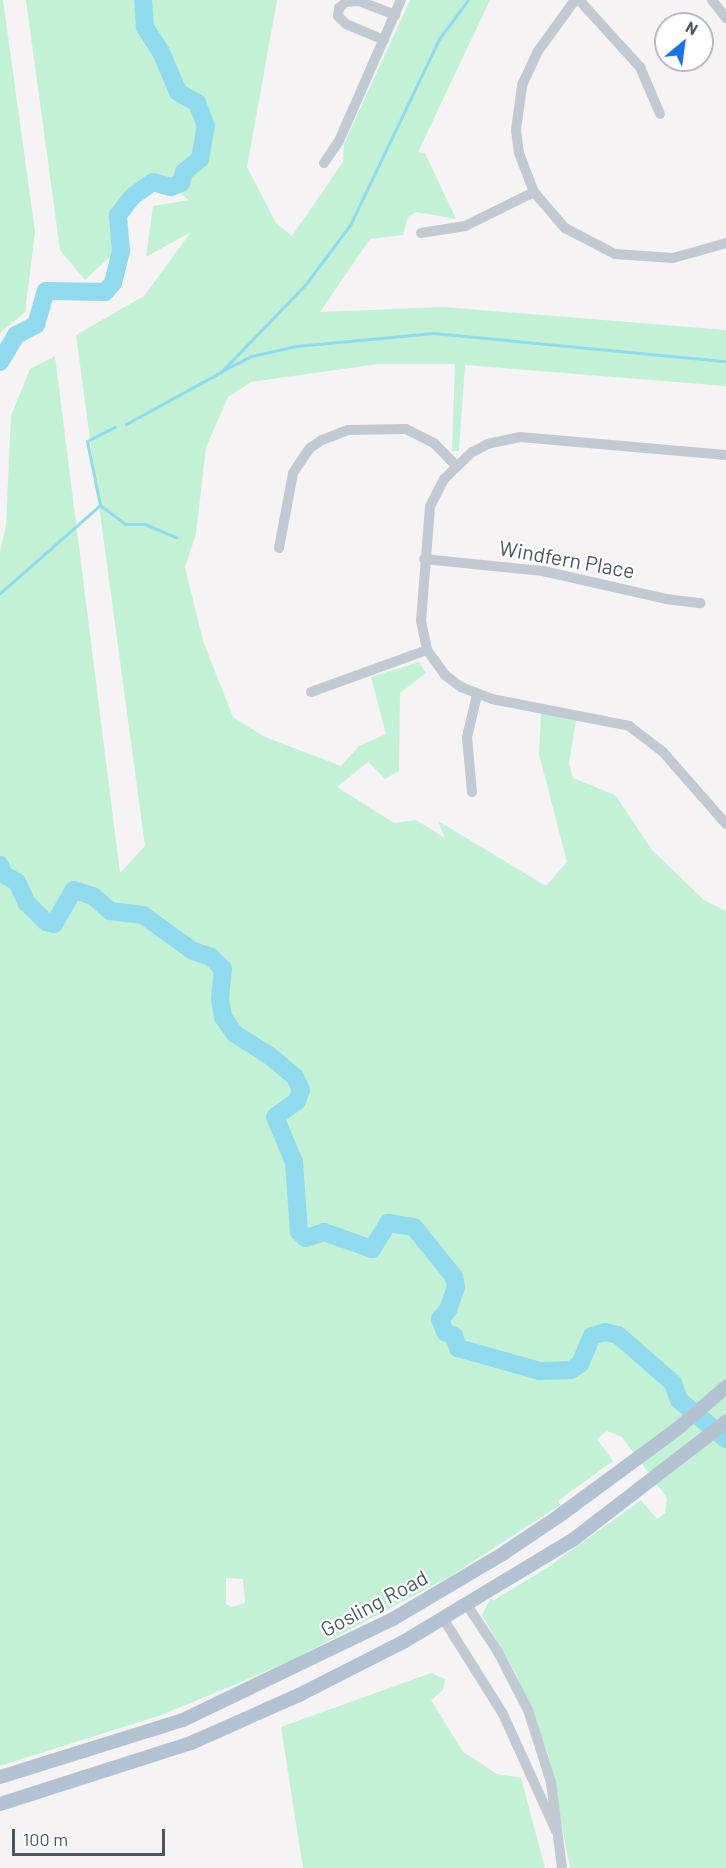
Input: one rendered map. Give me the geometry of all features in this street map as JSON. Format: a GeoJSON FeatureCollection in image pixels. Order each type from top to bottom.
{"type":"FeatureCollection","features":[{"type":"Feature","properties":{"kind":"main road","name":"Gosling Road"},"geometry":{"type":"LineString","coordinates":[[0,1777],[183,1719],[288,1672],[453,1585],[621,1471],[726,1387]]}},
{"type":"Feature","properties":{"kind":"main road"},"geometry":{"type":"LineString","coordinates":[[0,1804],[191,1743],[299,1695],[444,1620],[574,1539],[637,1493],[726,1422]]}},
{"type":"Feature","properties":{"kind":"street"},"geometry":{"type":"LineString","coordinates":[[324,163],[339,141],[401,0]]}},
{"type":"Feature","properties":{"kind":"street"},"geometry":{"type":"LineString","coordinates":[[660,114],[640,67],[577,0],[538,51],[522,86],[516,130],[519,153],[534,192],[565,228],[615,254],[673,258],[726,243]]}},
{"type":"Feature","properties":{"kind":"street"},"geometry":{"type":"LineString","coordinates":[[712,0],[726,18]]}},
{"type":"Feature","properties":{"kind":"street"},"geometry":{"type":"LineString","coordinates":[[384,40],[346,24],[338,16],[339,8],[346,2],[358,1],[395,15]]}},
{"type":"Feature","properties":{"kind":"street"},"geometry":{"type":"LineString","coordinates":[[421,232],[465,226],[534,192]]}},
{"type":"Feature","properties":{"kind":"street"},"geometry":{"type":"LineString","coordinates":[[279,548],[293,472],[300,460],[322,440],[348,430],[406,429],[434,443],[455,465]]}},
{"type":"Feature","properties":{"kind":"street"},"geometry":{"type":"LineString","coordinates":[[725,821],[663,752],[628,726],[477,695],[446,675],[427,650],[422,621],[424,559],[430,507],[455,465],[488,444],[520,437],[726,455]]}},
{"type":"Feature","properties":{"kind":"street","name":"Windfern Place"},"geometry":{"type":"LineString","coordinates":[[424,559],[543,571],[666,599],[701,603]]}},
{"type":"Feature","properties":{"kind":"street"},"geometry":{"type":"LineString","coordinates":[[311,692],[427,650]]}},
{"type":"Feature","properties":{"kind":"street"},"geometry":{"type":"LineString","coordinates":[[472,792],[467,737],[477,695]]}},
{"type":"Feature","properties":{"kind":"street"},"geometry":{"type":"LineString","coordinates":[[467,1605],[498,1652],[528,1710],[551,1782],[562,1868]]}},
{"type":"Feature","properties":{"kind":"street"},"geometry":{"type":"LineString","coordinates":[[444,1620],[503,1714],[556,1831]]}},
{"type":"Feature","properties":{"kind":"green space"},"geometry":{"type":"Polygon","coordinates":[[[0,0],[3,0],[35,232],[25,312],[0,333],[0,0]]]}},
{"type":"Feature","properties":{"kind":"green space"},"geometry":{"type":"Polygon","coordinates":[[[26,0],[277,0],[247,167],[276,223],[292,236],[343,162],[344,144],[410,0],[490,0],[418,152],[425,153],[456,219],[416,212],[408,217],[403,235],[370,239],[320,312],[443,307],[726,330],[726,386],[465,365],[459,451],[452,451],[455,364],[378,364],[251,382],[228,397],[206,447],[196,534],[185,567],[203,641],[233,717],[265,737],[341,766],[359,746],[386,734],[371,677],[419,662],[426,673],[400,693],[399,771],[385,779],[368,762],[337,787],[394,823],[416,820],[445,838],[438,821],[546,886],[567,862],[539,754],[541,713],[576,720],[569,763],[573,778],[615,795],[652,850],[704,900],[726,911],[726,1868],[570,1868],[548,1754],[515,1672],[482,1615],[490,1599],[494,1600],[547,1568],[641,1500],[657,1519],[665,1513],[667,1498],[622,1437],[607,1431],[597,1439],[613,1461],[558,1501],[560,1505],[449,1577],[296,1658],[234,1685],[161,1715],[0,1766],[0,552],[6,525],[11,416],[30,369],[55,356],[120,873],[145,846],[76,335],[144,296],[191,232],[146,257],[153,206],[189,200],[154,174],[123,199],[114,253],[85,280],[60,250],[26,0]],[[226,1578],[226,1604],[232,1607],[245,1603],[243,1579],[226,1578]]]}},
{"type":"Feature","properties":{"kind":"green space"},"geometry":{"type":"Polygon","coordinates":[[[431,1673],[445,1679],[443,1690],[431,1700],[463,1752],[497,1774],[521,1778],[545,1868],[303,1868],[281,1727],[431,1673]]]}},
{"type":"Feature","properties":{"kind":"waterway"},"geometry":{"type":"LineString","coordinates":[[0,362],[16,335],[36,325],[46,291],[105,292],[113,283],[121,251],[118,215],[133,196],[153,182],[171,187],[181,183],[184,172],[200,159],[206,126],[197,103],[178,92],[161,52],[145,27],[143,0]]}},
{"type":"Feature","properties":{"kind":"waterway"},"geometry":{"type":"LineString","coordinates":[[126,424],[221,372],[305,285],[350,225],[439,39],[468,0]]}},
{"type":"Feature","properties":{"kind":"waterway"},"geometry":{"type":"LineString","coordinates":[[224,370],[252,356],[296,346],[433,333],[726,361]]}},
{"type":"Feature","properties":{"kind":"waterway"},"geometry":{"type":"LineString","coordinates":[[0,593],[100,505],[87,441],[115,427]]}},
{"type":"Feature","properties":{"kind":"waterway"},"geometry":{"type":"LineString","coordinates":[[100,505],[125,524],[145,524],[176,537]]}},
{"type":"Feature","properties":{"kind":"waterway"},"geometry":{"type":"LineString","coordinates":[[0,865],[3,874],[17,882],[27,903],[46,922],[54,924],[74,890],[93,896],[110,911],[143,915],[193,951],[211,957],[223,969],[220,998],[223,1017],[235,1034],[270,1056],[295,1077],[301,1090],[297,1101],[275,1117],[294,1162],[299,1232],[306,1238],[324,1232],[372,1249],[388,1223],[414,1227],[454,1277],[456,1287],[448,1310],[440,1319],[445,1332],[454,1336],[458,1348],[540,1371],[571,1370],[580,1364],[592,1336],[605,1332],[618,1335],[673,1383],[679,1400],[726,1439]]}},
{"type":"Feature","properties":{"kind":"waterway"},"geometry":{"type":"LineString","coordinates":[[0,879],[3,874]]}}]}
